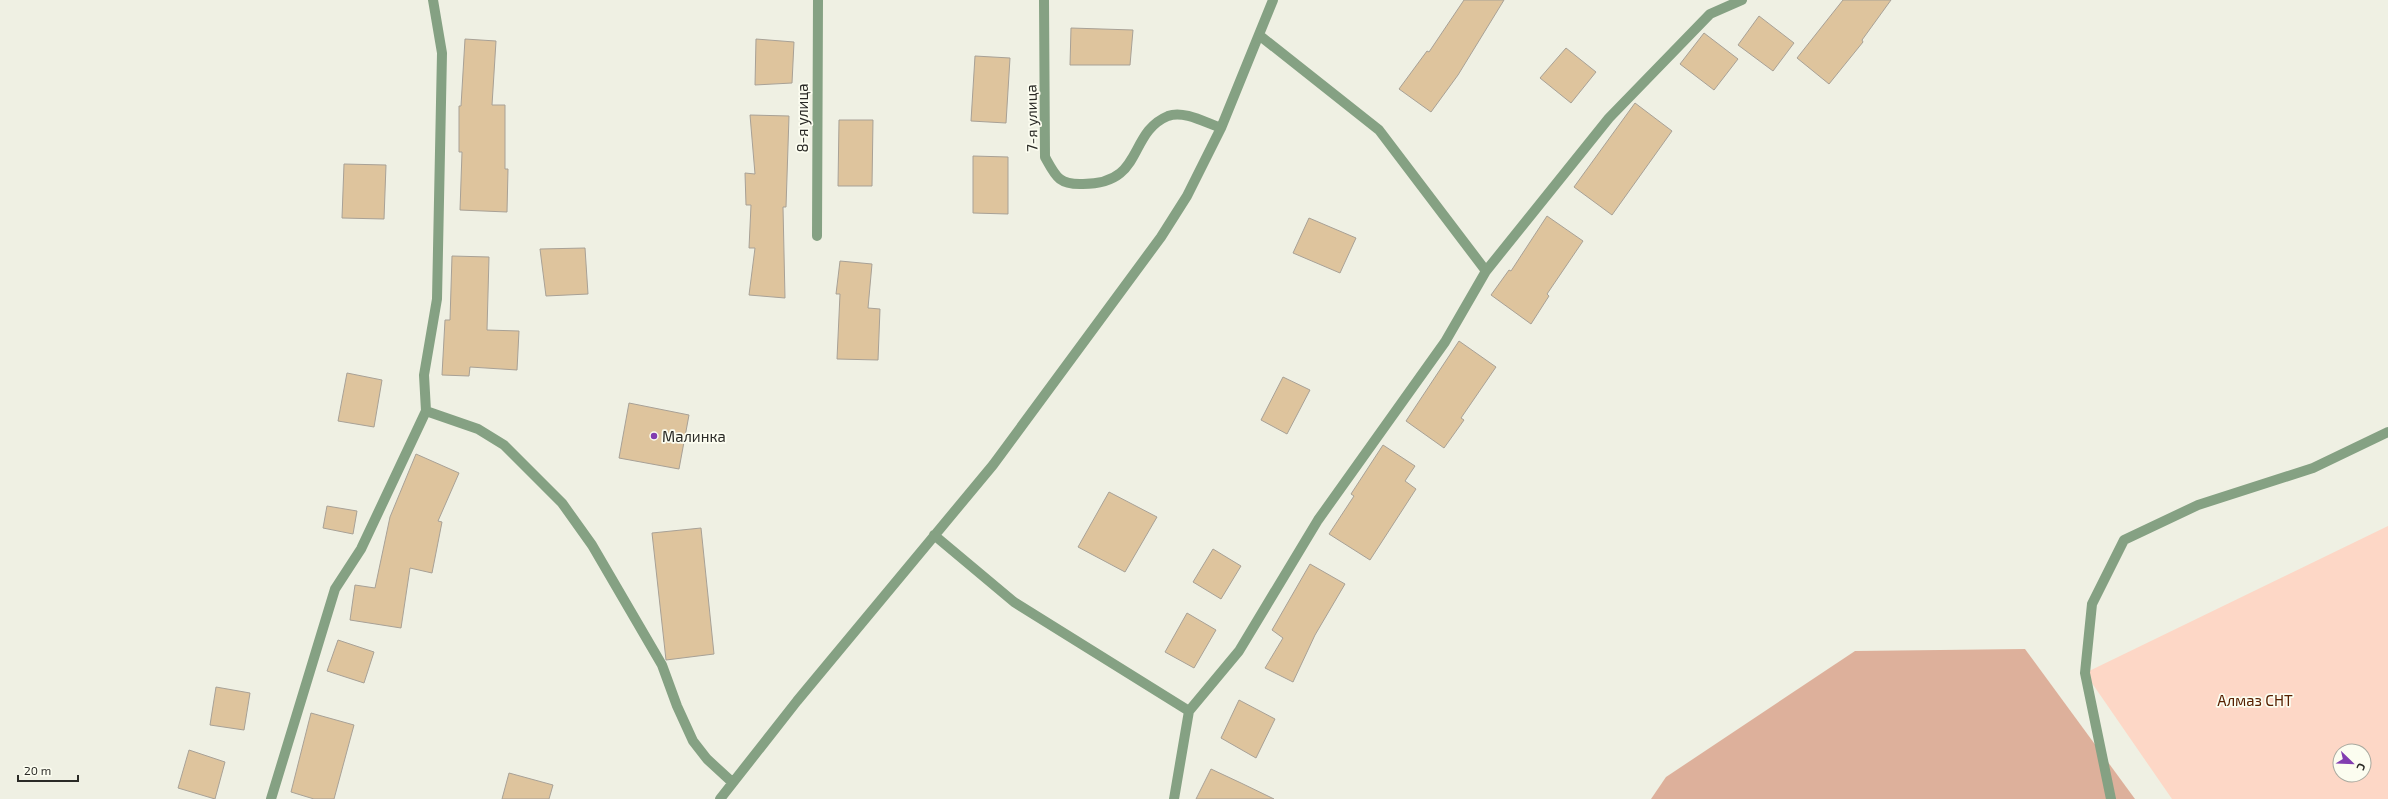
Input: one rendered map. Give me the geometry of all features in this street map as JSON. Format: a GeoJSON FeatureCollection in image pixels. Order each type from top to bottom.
{"type":"FeatureCollection","features":[{"type":"Feature","properties":{"kind":"street"},"geometry":{"type":"LineString","coordinates":[[271,799],[282,771],[335,589],[361,549],[426,411],[424,375],[437,299],[442,61],[433,0]]}},
{"type":"Feature","properties":{"kind":"street","name":"8-я улица"},"geometry":{"type":"LineString","coordinates":[[817,236],[818,0]]}},
{"type":"Feature","properties":{"kind":"street","name":"7-я улица"},"geometry":{"type":"LineString","coordinates":[[1044,0],[1045,157],[1056,178],[1072,185],[1109,182],[1124,172],[1148,134],[1158,122],[1169,116],[1181,114],[1221,128]]}},
{"type":"Feature","properties":{"kind":"street"},"geometry":{"type":"LineString","coordinates":[[720,799],[797,701],[993,465],[1161,237],[1187,196],[1221,128],[1273,0]]}},
{"type":"Feature","properties":{"kind":"street"},"geometry":{"type":"LineString","coordinates":[[1174,799],[1189,711],[1239,651],[1318,520],[1445,342],[1486,271],[1609,118],[1710,14],[1742,0]]}},
{"type":"Feature","properties":{"kind":"street"},"geometry":{"type":"LineString","coordinates":[[1260,35],[1379,130],[1486,271]]}},
{"type":"Feature","properties":{"kind":"street"},"geometry":{"type":"LineString","coordinates":[[426,411],[478,429],[504,445],[562,503],[592,545],[662,665],[677,706],[693,741],[707,759],[732,782]]}},
{"type":"Feature","properties":{"kind":"street"},"geometry":{"type":"LineString","coordinates":[[2111,799],[2085,673],[2092,604],[2124,540],[2198,505],[2313,468],[2388,432]]}},
{"type":"Feature","properties":{"kind":"street"},"geometry":{"type":"LineString","coordinates":[[934,535],[1014,602],[1189,711]]}},
{"type":"Feature","properties":{"kind":"green space","name":"Алмаз СНТ"},"geometry":{"type":"Polygon","coordinates":[[[2388,526],[2388,799],[2172,799],[2085,673],[2388,526]]]}},
{"type":"Feature","properties":{"kind":"shaded area"},"geometry":{"type":"Polygon","coordinates":[[[2025,649],[2135,799],[1651,799],[1666,777],[1855,651],[2025,649]]]}},
{"type":"Feature","properties":{"kind":"building"},"geometry":{"type":"Polygon","coordinates":[[[1464,0],[1504,0],[1458,75],[1431,112],[1399,89],[1427,51],[1429,52],[1464,0]]]}},
{"type":"Feature","properties":{"kind":"building"},"geometry":{"type":"Polygon","coordinates":[[[1843,0],[1891,0],[1862,40],[1863,42],[1829,84],[1797,58],[1843,0]]]}},
{"type":"Feature","properties":{"kind":"building"},"geometry":{"type":"Polygon","coordinates":[[[1759,16],[1794,43],[1773,71],[1738,45],[1759,16]]]}},
{"type":"Feature","properties":{"kind":"building"},"geometry":{"type":"Polygon","coordinates":[[[1071,28],[1133,30],[1130,65],[1070,65],[1071,28]]]}},
{"type":"Feature","properties":{"kind":"building"},"geometry":{"type":"Polygon","coordinates":[[[1704,33],[1738,59],[1714,90],[1680,64],[1704,33]]]}},
{"type":"Feature","properties":{"kind":"building"},"geometry":{"type":"Polygon","coordinates":[[[465,39],[496,41],[492,105],[505,105],[505,169],[508,169],[507,212],[460,210],[462,152],[459,152],[459,106],[461,106],[465,39]]]}},
{"type":"Feature","properties":{"kind":"building"},"geometry":{"type":"Polygon","coordinates":[[[756,39],[794,42],[792,83],[755,85],[756,39]]]}},
{"type":"Feature","properties":{"kind":"building"},"geometry":{"type":"Polygon","coordinates":[[[1566,48],[1596,72],[1571,103],[1540,78],[1566,48]]]}},
{"type":"Feature","properties":{"kind":"building"},"geometry":{"type":"Polygon","coordinates":[[[975,56],[1010,58],[1006,123],[971,121],[975,56]]]}},
{"type":"Feature","properties":{"kind":"building"},"geometry":{"type":"Polygon","coordinates":[[[1635,103],[1672,131],[1612,215],[1574,187],[1635,103]]]}},
{"type":"Feature","properties":{"kind":"building"},"geometry":{"type":"Polygon","coordinates":[[[750,115],[789,116],[786,207],[783,207],[785,298],[749,295],[755,248],[749,248],[751,205],[746,205],[745,173],[755,174],[750,115]]]}},
{"type":"Feature","properties":{"kind":"building"},"geometry":{"type":"Polygon","coordinates":[[[839,120],[873,120],[872,186],[838,186],[839,120]]]}},
{"type":"Feature","properties":{"kind":"building"},"geometry":{"type":"Polygon","coordinates":[[[973,156],[1008,157],[1008,214],[973,213],[973,156]]]}},
{"type":"Feature","properties":{"kind":"building"},"geometry":{"type":"Polygon","coordinates":[[[344,164],[386,165],[384,219],[342,218],[344,164]]]}},
{"type":"Feature","properties":{"kind":"building"},"geometry":{"type":"Polygon","coordinates":[[[1547,216],[1583,241],[1547,294],[1549,296],[1531,324],[1491,295],[1509,270],[1511,271],[1547,216]]]}},
{"type":"Feature","properties":{"kind":"building"},"geometry":{"type":"Polygon","coordinates":[[[1309,218],[1356,238],[1340,273],[1293,253],[1309,218]]]}},
{"type":"Feature","properties":{"kind":"building"},"geometry":{"type":"Polygon","coordinates":[[[585,248],[588,294],[546,296],[540,249],[585,248]]]}},
{"type":"Feature","properties":{"kind":"building"},"geometry":{"type":"Polygon","coordinates":[[[452,256],[489,257],[487,330],[519,331],[517,370],[470,367],[469,376],[442,375],[445,320],[450,320],[452,256]]]}},
{"type":"Feature","properties":{"kind":"building"},"geometry":{"type":"Polygon","coordinates":[[[840,261],[872,264],[868,308],[880,309],[878,360],[837,359],[840,294],[836,294],[840,261]]]}},
{"type":"Feature","properties":{"kind":"building"},"geometry":{"type":"Polygon","coordinates":[[[1459,341],[1496,367],[1461,418],[1464,420],[1444,448],[1406,421],[1459,341]]]}},
{"type":"Feature","properties":{"kind":"building"},"geometry":{"type":"Polygon","coordinates":[[[347,373],[382,380],[374,427],[338,421],[347,373]]]}},
{"type":"Feature","properties":{"kind":"building"},"geometry":{"type":"Polygon","coordinates":[[[1283,377],[1310,390],[1287,434],[1261,420],[1283,377]]]}},
{"type":"Feature","properties":{"kind":"building","name":"Малинка"},"geometry":{"type":"Polygon","coordinates":[[[629,403],[689,415],[679,469],[619,458],[629,403]]]}},
{"type":"Feature","properties":{"kind":"building"},"geometry":{"type":"Polygon","coordinates":[[[1383,445],[1415,466],[1405,481],[1416,489],[1370,560],[1329,534],[1354,496],[1351,494],[1383,445]]]}},
{"type":"Feature","properties":{"kind":"building"},"geometry":{"type":"Polygon","coordinates":[[[416,454],[459,473],[438,521],[442,522],[432,573],[410,568],[401,628],[350,620],[355,585],[375,588],[390,517],[416,454]]]}},
{"type":"Feature","properties":{"kind":"building"},"geometry":{"type":"Polygon","coordinates":[[[1109,492],[1157,517],[1125,572],[1078,547],[1109,492]]]}},
{"type":"Feature","properties":{"kind":"building"},"geometry":{"type":"Polygon","coordinates":[[[327,506],[357,511],[353,534],[323,528],[327,506]]]}},
{"type":"Feature","properties":{"kind":"building"},"geometry":{"type":"Polygon","coordinates":[[[701,528],[714,654],[666,660],[652,533],[701,528]]]}},
{"type":"Feature","properties":{"kind":"building"},"geometry":{"type":"Polygon","coordinates":[[[1213,549],[1241,566],[1221,599],[1193,582],[1213,549]]]}},
{"type":"Feature","properties":{"kind":"building"},"geometry":{"type":"Polygon","coordinates":[[[1310,564],[1345,584],[1315,635],[1293,682],[1265,668],[1283,638],[1272,630],[1310,564]]]}},
{"type":"Feature","properties":{"kind":"building"},"geometry":{"type":"Polygon","coordinates":[[[1187,613],[1216,630],[1194,668],[1165,652],[1187,613]]]}},
{"type":"Feature","properties":{"kind":"building"},"geometry":{"type":"Polygon","coordinates":[[[338,640],[374,652],[364,683],[327,671],[338,640]]]}},
{"type":"Feature","properties":{"kind":"building"},"geometry":{"type":"Polygon","coordinates":[[[216,687],[250,693],[244,730],[210,725],[216,687]]]}},
{"type":"Feature","properties":{"kind":"building"},"geometry":{"type":"Polygon","coordinates":[[[1239,700],[1275,719],[1256,758],[1221,738],[1239,700]]]}},
{"type":"Feature","properties":{"kind":"building"},"geometry":{"type":"Polygon","coordinates":[[[311,713],[354,725],[334,799],[314,799],[291,792],[311,713]]]}},
{"type":"Feature","properties":{"kind":"building"},"geometry":{"type":"Polygon","coordinates":[[[189,750],[225,762],[215,799],[178,788],[189,750]]]}},
{"type":"Feature","properties":{"kind":"building"},"geometry":{"type":"Polygon","coordinates":[[[1211,769],[1241,783],[1274,799],[1196,799],[1211,769]]]}},
{"type":"Feature","properties":{"kind":"building"},"geometry":{"type":"Polygon","coordinates":[[[509,773],[553,785],[549,799],[502,799],[509,773]]]}},
{"type":"Feature","properties":{"kind":"place","name":"Малинка"},"geometry":{"type":"Point","coordinates":[654,436]}}]}
